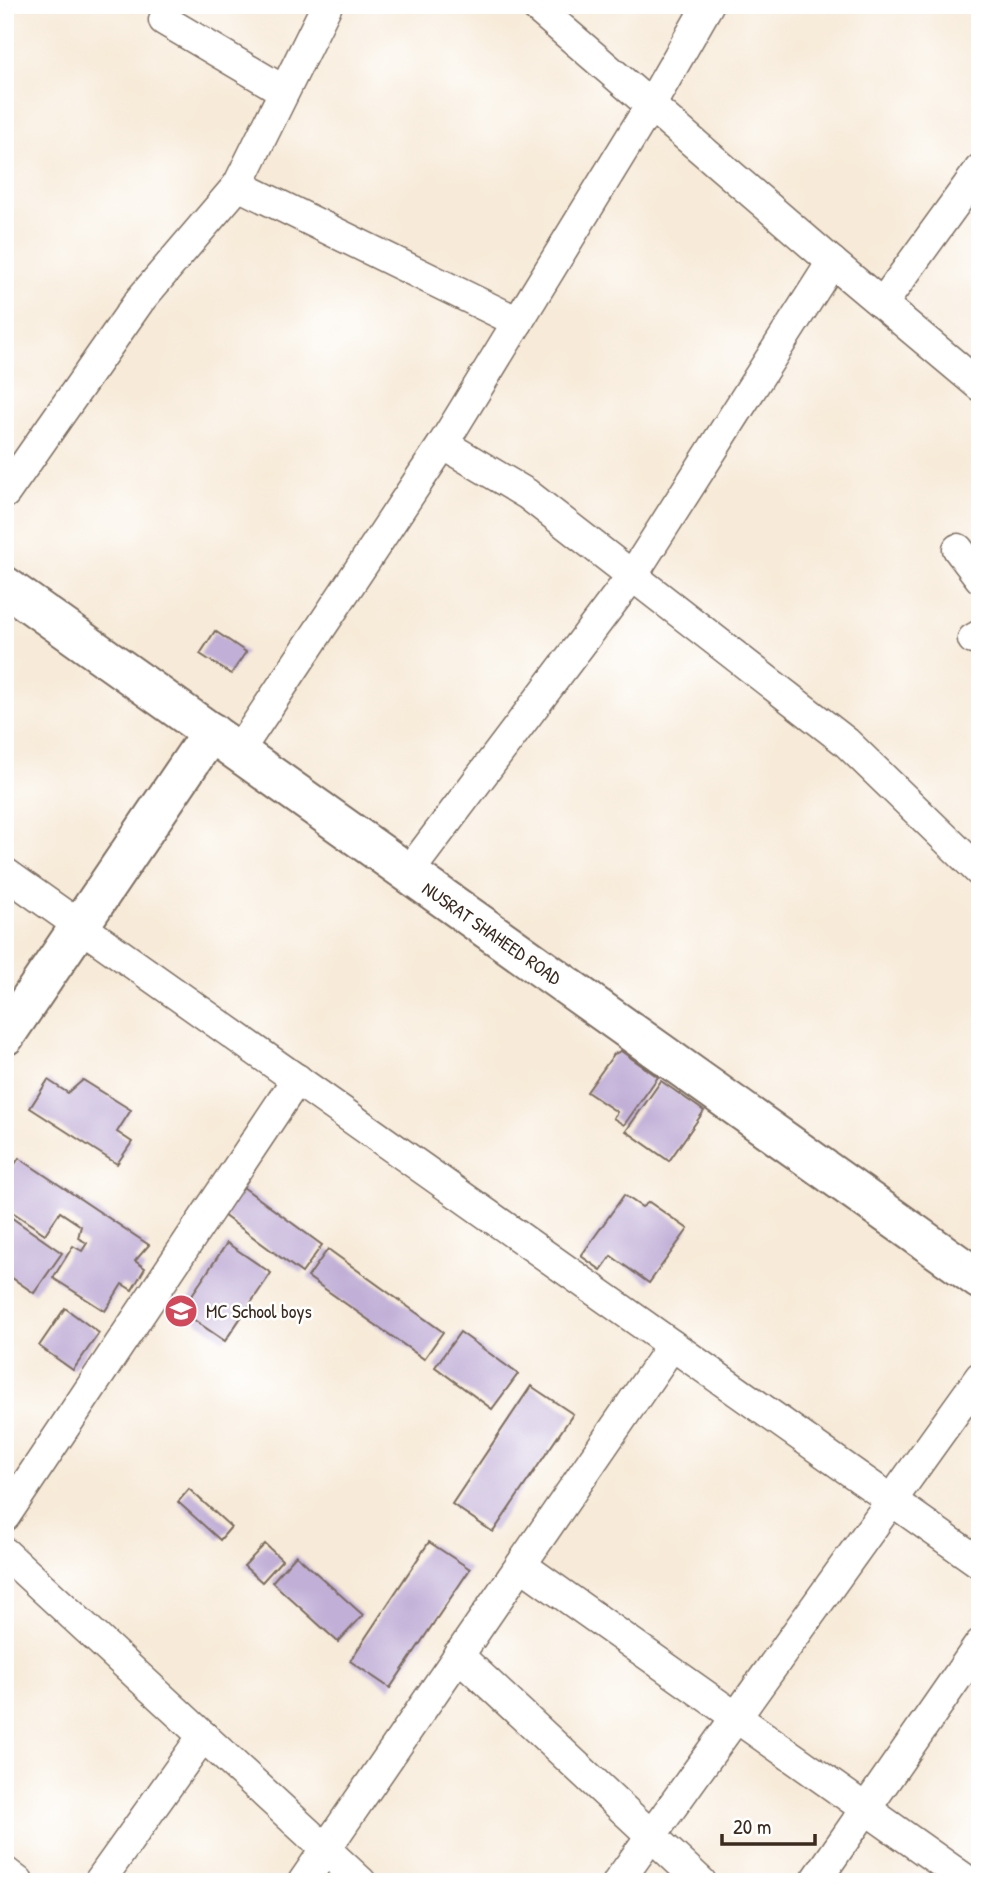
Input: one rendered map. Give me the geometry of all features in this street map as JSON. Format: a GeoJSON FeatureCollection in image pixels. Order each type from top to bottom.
{"type":"FeatureCollection","features":[{"type":"Feature","properties":{"kind":"street"},"geometry":{"type":"LineString","coordinates":[[5,493],[140,300],[238,185],[327,5]]}},
{"type":"Feature","properties":{"kind":"street"},"geometry":{"type":"LineString","coordinates":[[534,5],[980,386]]}},
{"type":"Feature","properties":{"kind":"street"},"geometry":{"type":"LineString","coordinates":[[5,1036],[80,925],[224,742],[443,444],[650,106],[708,5]]}},
{"type":"Feature","properties":{"kind":"street"},"geometry":{"type":"LineString","coordinates":[[164,20],[284,91]]}},
{"type":"Feature","properties":{"kind":"street"},"geometry":{"type":"LineString","coordinates":[[883,303],[980,169]]}},
{"type":"Feature","properties":{"kind":"street"},"geometry":{"type":"LineString","coordinates":[[238,185],[518,322]]}},
{"type":"Feature","properties":{"kind":"street"},"geometry":{"type":"LineString","coordinates":[[408,873],[632,576],[832,262]]}},
{"type":"Feature","properties":{"kind":"street"},"geometry":{"type":"LineString","coordinates":[[443,444],[527,494],[846,742],[980,872]]}},
{"type":"Feature","properties":{"kind":"street"},"geometry":{"type":"LineString","coordinates":[[958,549],[980,578]]}},
{"type":"Feature","properties":{"kind":"street","name":"NUSRAT SHAHEED ROAD"},"geometry":{"type":"LineString","coordinates":[[5,586],[980,1280]]}},
{"type":"Feature","properties":{"kind":"street"},"geometry":{"type":"LineString","coordinates":[[5,873],[980,1563]]}},
{"type":"Feature","properties":{"kind":"street"},"geometry":{"type":"LineString","coordinates":[[5,1516],[297,1079]]}},
{"type":"Feature","properties":{"kind":"street"},"geometry":{"type":"LineString","coordinates":[[303,1882],[672,1345]]}},
{"type":"Feature","properties":{"kind":"street"},"geometry":{"type":"LineString","coordinates":[[618,1882],[980,1377]]}},
{"type":"Feature","properties":{"kind":"street"},"geometry":{"type":"LineString","coordinates":[[5,1553],[360,1882]]}},
{"type":"Feature","properties":{"kind":"street"},"geometry":{"type":"LineString","coordinates":[[520,1565],[969,1882]]}},
{"type":"Feature","properties":{"kind":"street"},"geometry":{"type":"LineString","coordinates":[[816,1882],[980,1644]]}},
{"type":"Feature","properties":{"kind":"street"},"geometry":{"type":"LineString","coordinates":[[458,1655],[701,1882]]}},
{"type":"Feature","properties":{"kind":"street"},"geometry":{"type":"LineString","coordinates":[[99,1882],[203,1736]]}},
{"type":"Feature","properties":{"kind":"street"},"geometry":{"type":"LineString","coordinates":[[5,1872],[18,1882]]}},
{"type":"Feature","properties":{"kind":"building"},"geometry":{"type":"Polygon","coordinates":[[[215,631],[246,652],[231,674],[200,654],[215,631]]]}},
{"type":"Feature","properties":{"kind":"building"},"geometry":{"type":"Polygon","coordinates":[[[621,1051],[658,1077],[624,1125],[613,1118],[617,1112],[587,1092],[614,1054],[621,1051]]]}},
{"type":"Feature","properties":{"kind":"building"},"geometry":{"type":"Polygon","coordinates":[[[48,1080],[68,1093],[83,1080],[131,1110],[117,1132],[132,1142],[117,1164],[30,1108],[48,1080]]]}},
{"type":"Feature","properties":{"kind":"building"},"geometry":{"type":"Polygon","coordinates":[[[661,1081],[704,1111],[669,1161],[626,1131],[661,1081]]]}},
{"type":"Feature","properties":{"kind":"building"},"geometry":{"type":"Polygon","coordinates":[[[19,1158],[149,1245],[135,1261],[145,1268],[132,1290],[122,1284],[105,1311],[53,1278],[73,1246],[82,1251],[87,1243],[78,1238],[81,1226],[60,1212],[45,1234],[5,1207],[5,1179],[19,1158]]]}},
{"type":"Feature","properties":{"kind":"building"},"geometry":{"type":"Polygon","coordinates":[[[243,1187],[322,1245],[302,1273],[223,1215],[243,1187]]]}},
{"type":"Feature","properties":{"kind":"building"},"geometry":{"type":"Polygon","coordinates":[[[624,1195],[642,1207],[649,1202],[688,1229],[649,1283],[611,1256],[601,1270],[581,1256],[624,1195]]]}},
{"type":"Feature","properties":{"kind":"building"},"geometry":{"type":"Polygon","coordinates":[[[5,1213],[62,1253],[34,1293],[5,1273],[5,1213]]]}},
{"type":"Feature","properties":{"kind":"building"},"geometry":{"type":"Polygon","coordinates":[[[227,1243],[271,1273],[225,1341],[181,1311],[227,1243]]]}},
{"type":"Feature","properties":{"kind":"building"},"geometry":{"type":"Polygon","coordinates":[[[328,1249],[443,1332],[424,1359],[308,1277],[328,1249]]]}},
{"type":"Feature","properties":{"kind":"building"},"geometry":{"type":"Polygon","coordinates":[[[65,1308],[99,1333],[73,1370],[39,1346],[65,1308]]]}},
{"type":"Feature","properties":{"kind":"building"},"geometry":{"type":"Polygon","coordinates":[[[460,1332],[518,1374],[492,1409],[435,1367],[460,1332]]]}},
{"type":"Feature","properties":{"kind":"building"},"geometry":{"type":"Polygon","coordinates":[[[531,1386],[573,1414],[493,1532],[452,1504],[531,1386]]]}},
{"type":"Feature","properties":{"kind":"building"},"geometry":{"type":"Polygon","coordinates":[[[189,1489],[231,1527],[220,1540],[178,1502],[189,1489]]]}},
{"type":"Feature","properties":{"kind":"building"},"geometry":{"type":"Polygon","coordinates":[[[429,1542],[470,1569],[390,1688],[350,1661],[429,1542]]]}},
{"type":"Feature","properties":{"kind":"building"},"geometry":{"type":"Polygon","coordinates":[[[265,1544],[282,1560],[262,1582],[244,1566],[265,1544]]]}},
{"type":"Feature","properties":{"kind":"building"},"geometry":{"type":"Polygon","coordinates":[[[296,1555],[363,1615],[338,1642],[272,1582],[296,1555]]]}},
{"type":"Feature","properties":{"kind":"place","name":"MC School boys"},"geometry":{"type":"Point","coordinates":[181,1311]}}]}
